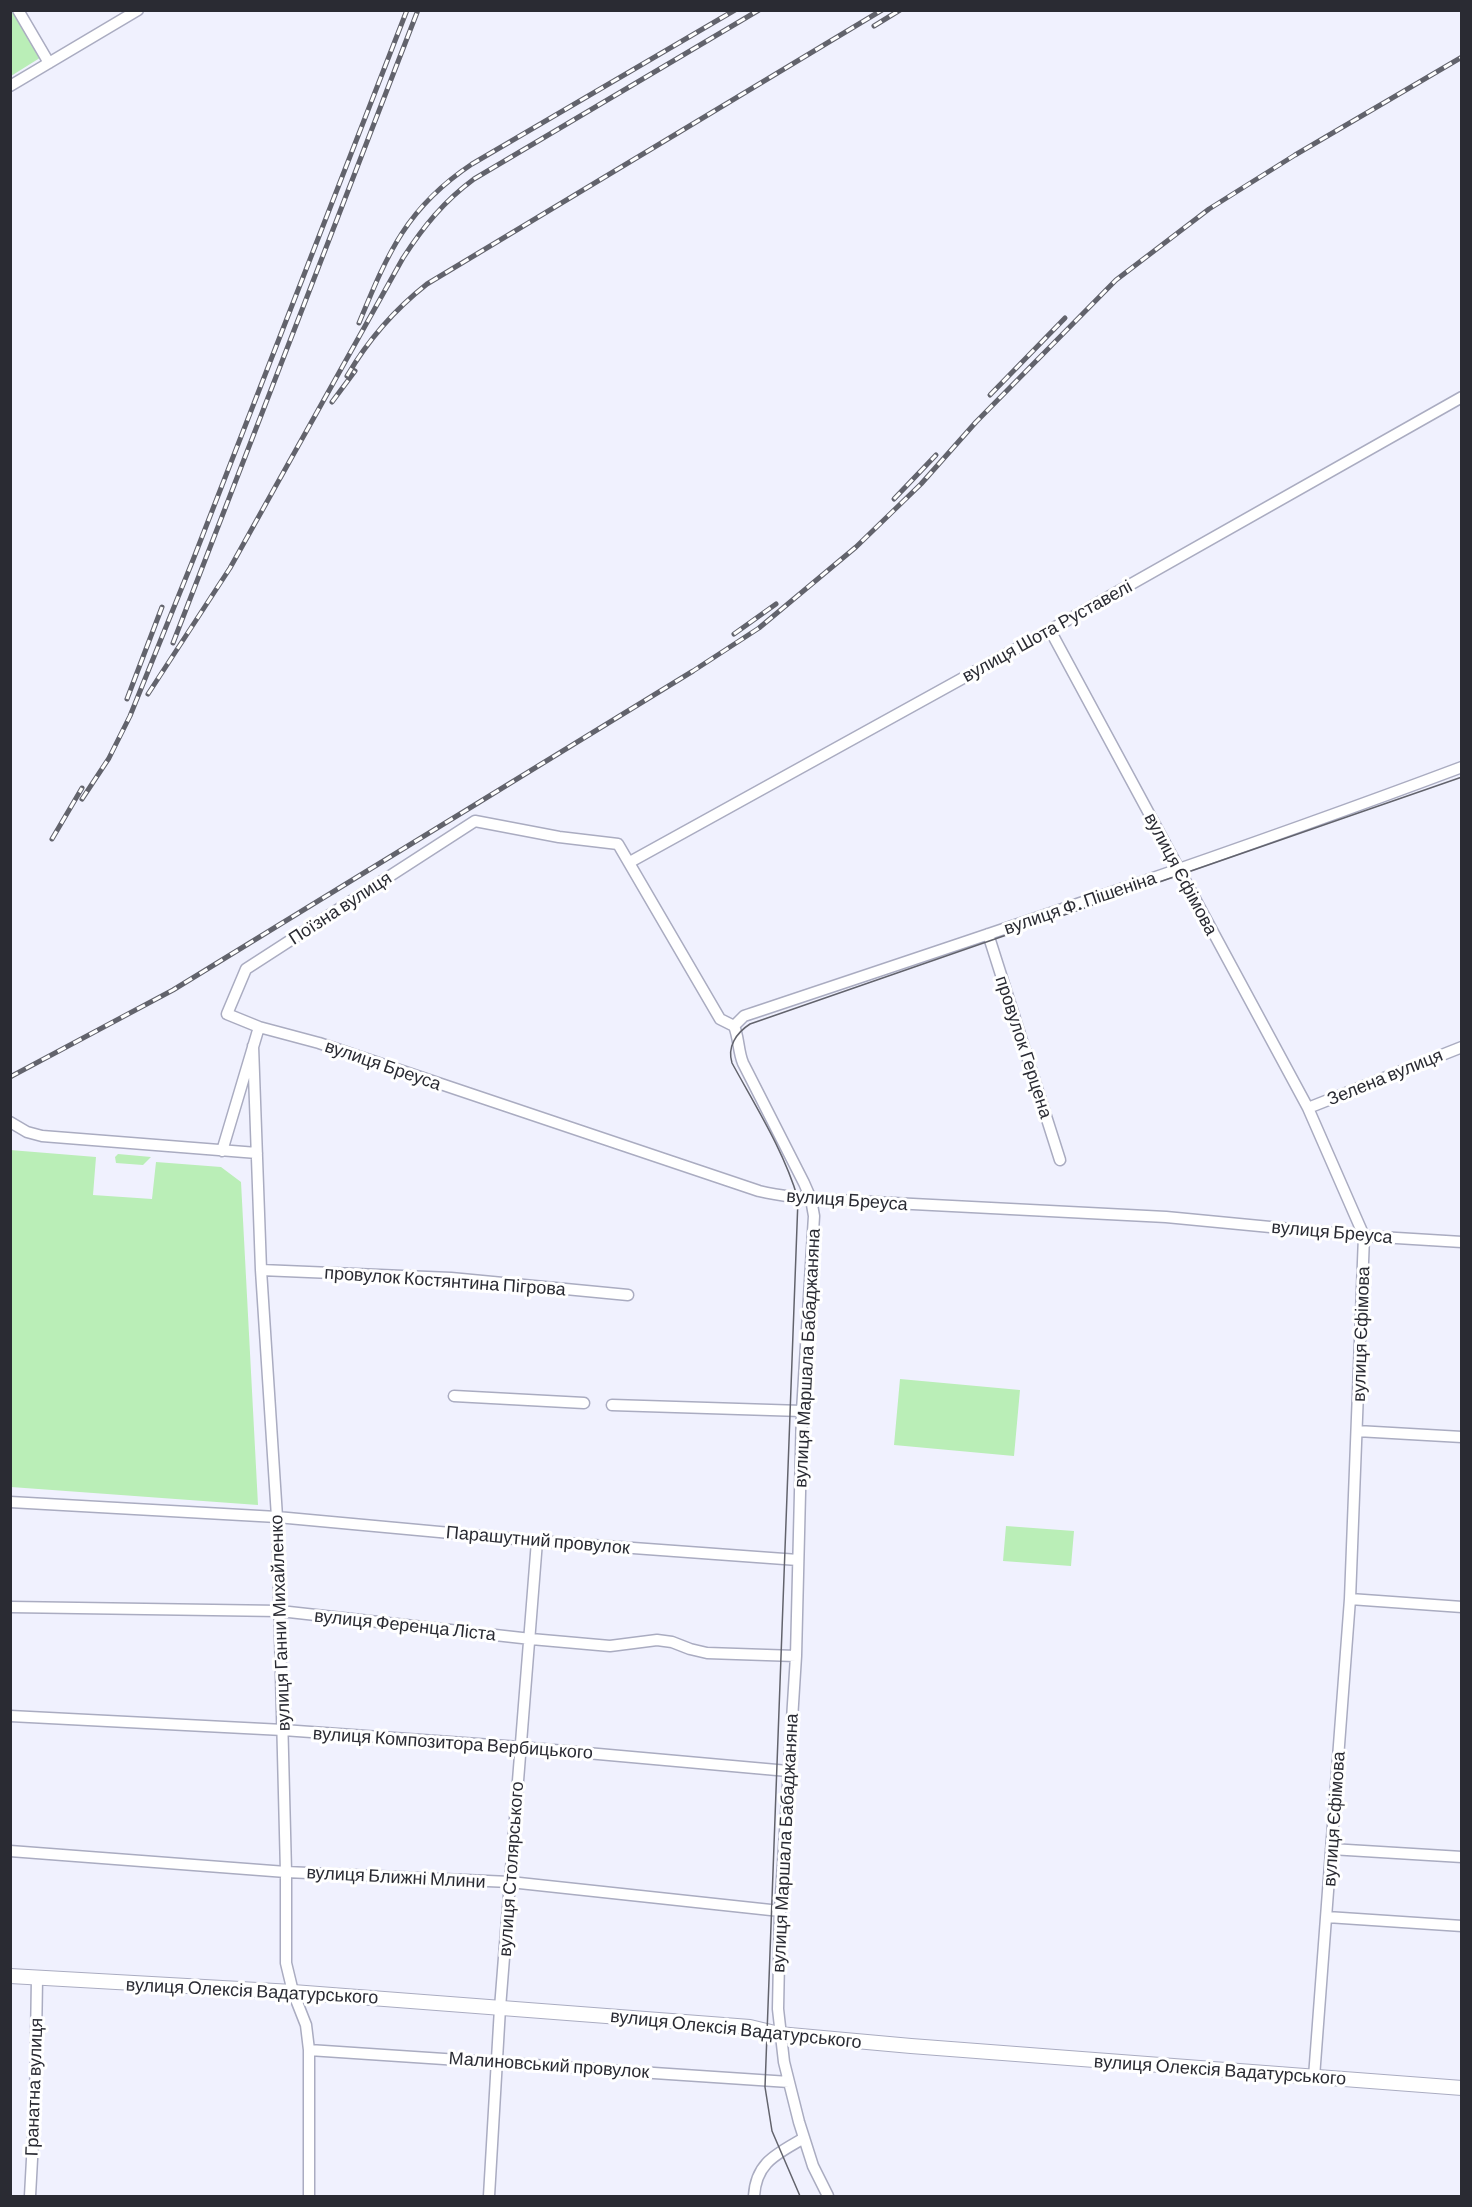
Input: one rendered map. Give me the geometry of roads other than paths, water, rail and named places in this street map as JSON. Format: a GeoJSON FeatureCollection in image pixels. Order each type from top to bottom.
{"type":"FeatureCollection","features":[{"type":"Feature","properties":{"kind":"main road","name":"вулиця Олексія Вадатурського"},"geometry":{"type":"LineString","coordinates":[[10,1976],[293,1992],[750,2027],[779,2034],[933,2048],[1461,2088]]}},
{"type":"Feature","properties":{"kind":"street"},"geometry":{"type":"LineString","coordinates":[[18,10],[49,63]]}},
{"type":"Feature","properties":{"kind":"street"},"geometry":{"type":"LineString","coordinates":[[10,87],[138,10]]}},
{"type":"Feature","properties":{"kind":"street","name":"вулиця Шота Руставелі"},"geometry":{"type":"LineString","coordinates":[[630,862],[1050,630],[1461,397]]}},
{"type":"Feature","properties":{"kind":"street","name":"вулиця Єфімова"},"geometry":{"type":"LineString","coordinates":[[1050,630],[1308,1108],[1364,1236],[1350,1599],[1314,2077]]}},
{"type":"Feature","properties":{"kind":"street","name":"вулиця Ф. Пішеніна"},"geometry":{"type":"LineString","coordinates":[[734,1026],[744,1016],[1178,869],[1461,767]]}},
{"type":"Feature","properties":{"kind":"street","name":"Поїзна вулиця"},"geometry":{"type":"LineString","coordinates":[[227,1014],[246,969],[475,821],[559,837],[618,844],[630,862]]}},
{"type":"Feature","properties":{"kind":"street"},"geometry":{"type":"LineString","coordinates":[[630,862],[720,1019],[734,1026]]}},
{"type":"Feature","properties":{"kind":"street","name":"провулок Герцена"},"geometry":{"type":"LineString","coordinates":[[988,934],[1060,1160]]}},
{"type":"Feature","properties":{"kind":"street","name":"вулиця Бреуса"},"geometry":{"type":"LineString","coordinates":[[227,1014],[258,1028],[319,1043],[759,1191],[798,1199],[1166,1217],[1364,1236],[1461,1242]]}},
{"type":"Feature","properties":{"kind":"street","name":"вулиця Маршала Бабаджаняна"},"geometry":{"type":"LineString","coordinates":[[734,1026],[738,1051],[743,1063],[811,1198],[814,1215],[802,1411],[796,1656],[780,1911],[777,2009],[779,2034],[789,2082],[804,2138],[813,2166],[828,2196]]}},
{"type":"Feature","properties":{"kind":"street","name":"вулиця Ганни Михайленко"},"geometry":{"type":"LineString","coordinates":[[222,1151],[258,1028]]}},
{"type":"Feature","properties":{"kind":"street","name":"вулиця Ганни Михайленко"},"geometry":{"type":"LineString","coordinates":[[253,1046],[261,1270],[277,1517],[286,1872],[286,1963],[293,1992],[306,2025],[309,2050],[309,2196]]}},
{"type":"Feature","properties":{"kind":"street","name":"Зелена вулиця"},"geometry":{"type":"LineString","coordinates":[[1308,1108],[1461,1047]]}},
{"type":"Feature","properties":{"kind":"street"},"geometry":{"type":"LineString","coordinates":[[13,1124],[42,1136],[257,1153]]}},
{"type":"Feature","properties":{"kind":"street","name":"провулок Костянтина Пігрова"},"geometry":{"type":"LineString","coordinates":[[261,1270],[452,1278],[628,1295]]}},
{"type":"Feature","properties":{"kind":"street"},"geometry":{"type":"LineString","coordinates":[[454,1396],[584,1403]]}},
{"type":"Feature","properties":{"kind":"street"},"geometry":{"type":"LineString","coordinates":[[612,1405],[802,1411]]}},
{"type":"Feature","properties":{"kind":"street"},"geometry":{"type":"LineString","coordinates":[[1357,1431],[1461,1437]]}},
{"type":"Feature","properties":{"kind":"street","name":"Парашутний провулок"},"geometry":{"type":"LineString","coordinates":[[10,1502],[277,1517],[537,1541],[798,1560]]}},
{"type":"Feature","properties":{"kind":"street","name":"вулиця Столярського"},"geometry":{"type":"LineString","coordinates":[[489,2196],[500,2008],[537,1541]]}},
{"type":"Feature","properties":{"kind":"street"},"geometry":{"type":"LineString","coordinates":[[1350,1599],[1461,1607]]}},
{"type":"Feature","properties":{"kind":"street","name":"вулиця Ференца Ліста"},"geometry":{"type":"LineString","coordinates":[[10,1607],[280,1611],[610,1646],[657,1640],[672,1642],[707,1653],[796,1656]]}},
{"type":"Feature","properties":{"kind":"street","name":"вулиця Композитора Вербицького"},"geometry":{"type":"LineString","coordinates":[[10,1716],[283,1730],[520,1747],[788,1771]]}},
{"type":"Feature","properties":{"kind":"street"},"geometry":{"type":"LineString","coordinates":[[1331,1849],[1461,1857]]}},
{"type":"Feature","properties":{"kind":"street","name":"вулиця Ближні Млини"},"geometry":{"type":"LineString","coordinates":[[10,1851],[286,1872],[510,1882],[780,1911]]}},
{"type":"Feature","properties":{"kind":"street"},"geometry":{"type":"LineString","coordinates":[[1327,1917],[1461,1926]]}},
{"type":"Feature","properties":{"kind":"street","name":"Гранатна вулиця"},"geometry":{"type":"LineString","coordinates":[[30,2196],[35,2104],[36,1978]]}},
{"type":"Feature","properties":{"kind":"street","name":"Малиновський провулок"},"geometry":{"type":"LineString","coordinates":[[309,2050],[789,2082]]}},
{"type":"Feature","properties":{"kind":"street"},"geometry":{"type":"LineString","coordinates":[[754,2196],[754,2185],[760,2170],[768,2160],[804,2138]]}},
{"type":"Feature","properties":{"kind":"tram line"},"geometry":{"type":"LineString","coordinates":[[800,2196],[772,2131],[765,2087],[798,1199],[777,1146],[732,1063],[731,1051],[734,1041],[750,1024],[1462,777]]}},
{"type":"Feature","properties":{"kind":"railway"},"geometry":{"type":"LineString","coordinates":[[82,799],[109,758],[130,716],[407,10]]}},
{"type":"Feature","properties":{"kind":"railway"},"geometry":{"type":"LineString","coordinates":[[173,643],[418,10]]}},
{"type":"Feature","properties":{"kind":"railway"},"geometry":{"type":"LineString","coordinates":[[359,323],[390,254],[402,234],[415,215],[449,181],[472,164],[735,10]]}},
{"type":"Feature","properties":{"kind":"railway"},"geometry":{"type":"LineString","coordinates":[[148,694],[230,568],[403,258],[435,215],[474,179],[759,10]]}},
{"type":"Feature","properties":{"kind":"railway"},"geometry":{"type":"LineString","coordinates":[[347,376],[383,326],[427,284],[882,10]]}},
{"type":"Feature","properties":{"kind":"railway"},"geometry":{"type":"LineString","coordinates":[[874,26],[900,10]]}},
{"type":"Feature","properties":{"kind":"railway"},"geometry":{"type":"LineString","coordinates":[[10,1077],[173,990],[693,671],[759,628],[856,547],[921,484],[976,422],[1116,280],[1209,209],[1295,155],[1462,57]]}},
{"type":"Feature","properties":{"kind":"railway"},"geometry":{"type":"LineString","coordinates":[[990,395],[1065,318]]}},
{"type":"Feature","properties":{"kind":"railway"},"geometry":{"type":"LineString","coordinates":[[332,402],[355,371]]}},
{"type":"Feature","properties":{"kind":"railway"},"geometry":{"type":"LineString","coordinates":[[894,499],[936,455]]}},
{"type":"Feature","properties":{"kind":"railway"},"geometry":{"type":"LineString","coordinates":[[734,634],[776,604]]}},
{"type":"Feature","properties":{"kind":"railway"},"geometry":{"type":"LineString","coordinates":[[127,699],[162,607]]}},
{"type":"Feature","properties":{"kind":"railway"},"geometry":{"type":"LineString","coordinates":[[52,839],[82,788]]}}]}
